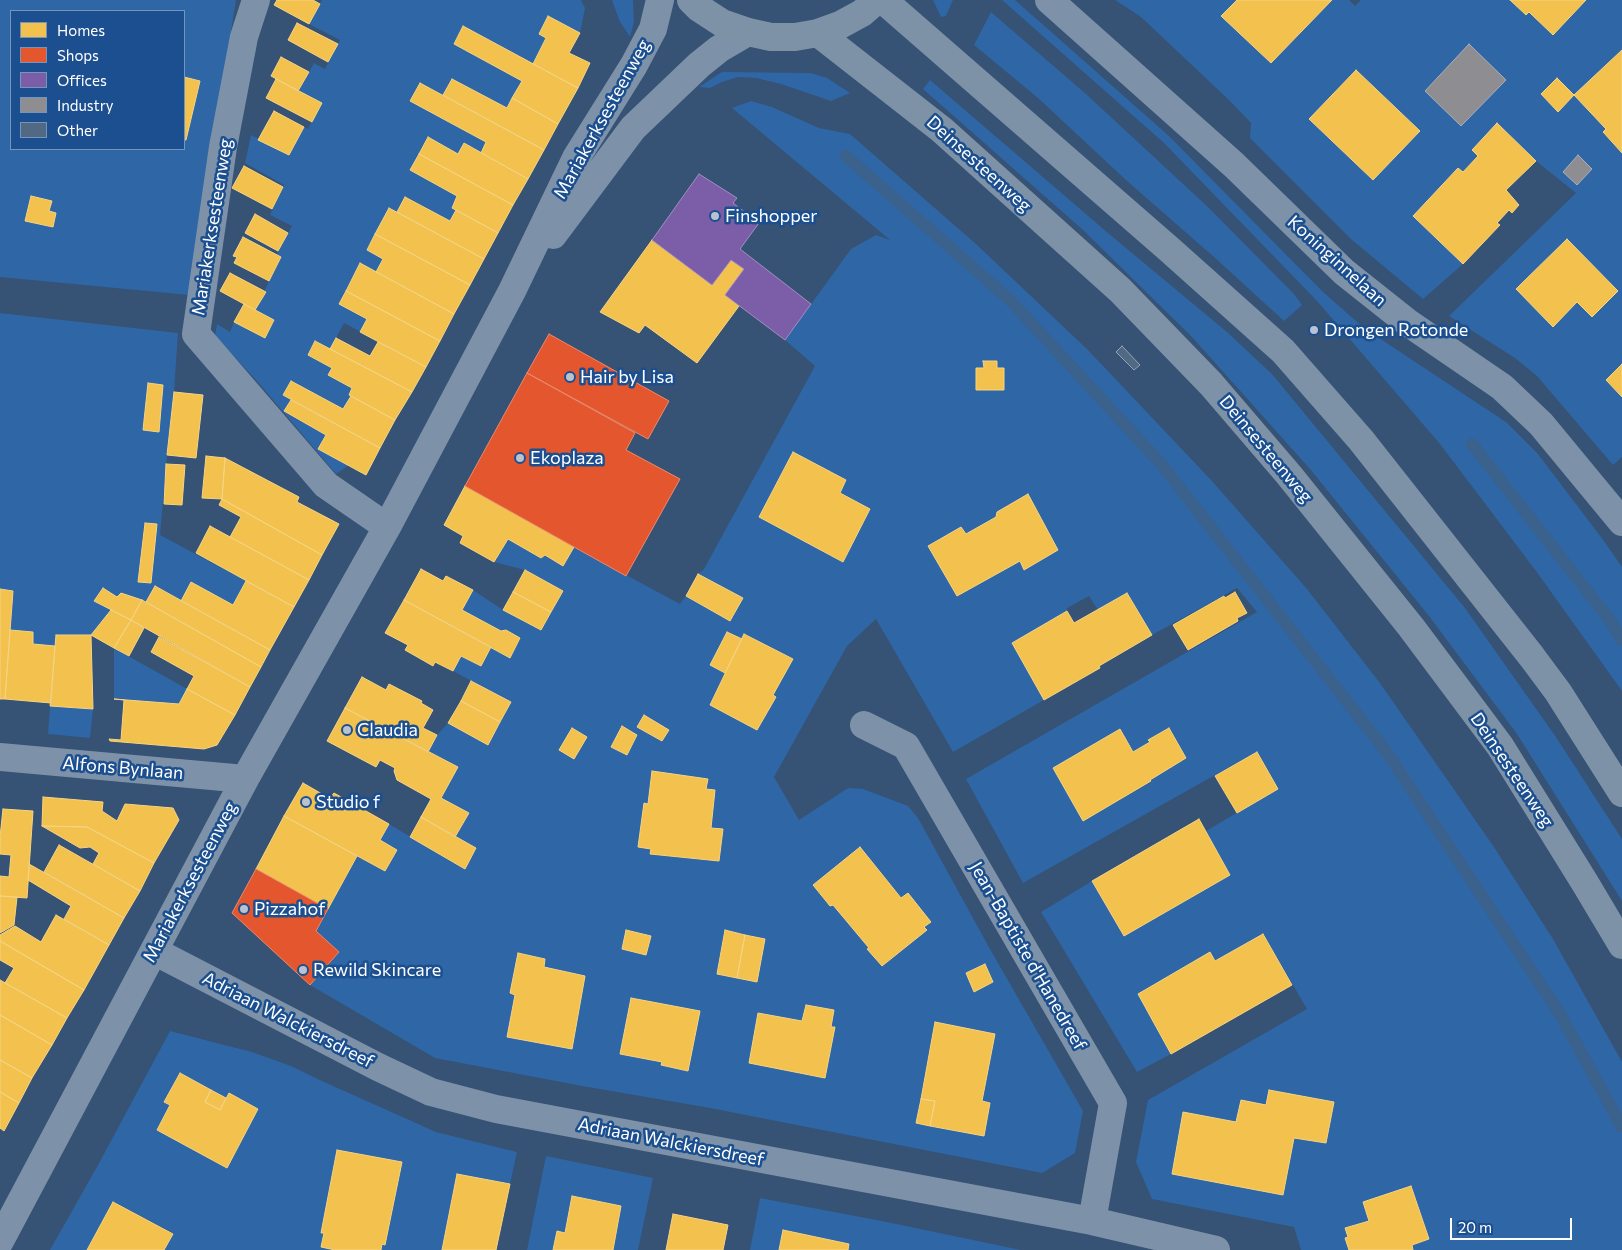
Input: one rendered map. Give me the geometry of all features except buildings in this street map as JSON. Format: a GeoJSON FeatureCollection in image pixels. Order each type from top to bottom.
{"type":"FeatureCollection","features":[{"type":"Feature","properties":{"kind":"highway"},"geometry":{"type":"LineString","coordinates":[[691,0],[699,8],[722,23],[748,32],[779,37],[795,37],[818,33],[840,25],[862,13],[876,0]]}},
{"type":"Feature","properties":{"kind":"highway"},"geometry":{"type":"LineString","coordinates":[[883,0],[1283,351],[1361,440],[1532,657],[1558,692],[1622,793]]}},
{"type":"Feature","properties":{"kind":"highway","name":"Deinsesteenweg"},"geometry":{"type":"LineString","coordinates":[[818,33],[900,95],[965,150],[1120,290],[1217,391],[1302,490],[1411,627],[1500,746],[1622,945]]}},
{"type":"Feature","properties":{"kind":"street","name":"Mariakerksesteenweg"},"geometry":{"type":"LineString","coordinates":[[256,0],[244,37],[225,138],[196,334],[326,485],[387,527]]}},
{"type":"Feature","properties":{"kind":"street","name":"Mariakerksesteenweg"},"geometry":{"type":"LineString","coordinates":[[0,1241],[245,779],[387,527],[512,291],[576,158],[634,66],[653,29],[660,0]]}},
{"type":"Feature","properties":{"kind":"street","name":"Koninginnelaan"},"geometry":{"type":"LineString","coordinates":[[1049,0],[1234,165],[1344,272],[1407,322],[1502,387],[1541,424],[1622,522]]}},
{"type":"Feature","properties":{"kind":"street","name":"Mariakerksesteenweg"},"geometry":{"type":"LineString","coordinates":[[512,291],[633,128],[698,65],[719,49],[748,32]]}},
{"type":"Feature","properties":{"kind":"street","name":"Jean-Baptiste d'Hanedreef"},"geometry":{"type":"LineString","coordinates":[[864,725],[906,746],[1113,1103],[1092,1222]]}},
{"type":"Feature","properties":{"kind":"street","name":"Alfons Bynlaan"},"geometry":{"type":"LineString","coordinates":[[0,757],[245,779]]}},
{"type":"Feature","properties":{"kind":"street","name":"Adriaan Walckiersdreef"},"geometry":{"type":"LineString","coordinates":[[154,951],[369,1063],[431,1092],[496,1110],[1092,1222],[1216,1250]]}},
{"type":"Feature","properties":{"kind":"shaded area"},"geometry":{"type":"Polygon","coordinates":[[[0,0],[236,0],[189,295],[0,277],[0,0]],[[31,196],[25,221],[53,227],[56,214],[49,211],[52,201],[31,196]]]}},
{"type":"Feature","properties":{"kind":"shaded area"},"geometry":{"type":"Polygon","coordinates":[[[322,0],[581,0],[585,8],[580,33],[548,16],[546,38],[533,64],[463,26],[454,44],[522,81],[507,108],[452,79],[443,95],[420,83],[410,101],[486,142],[481,153],[464,143],[458,154],[427,137],[411,170],[457,196],[452,207],[456,210],[450,221],[406,197],[397,212],[389,208],[367,250],[383,259],[376,272],[360,264],[339,303],[367,319],[361,332],[344,323],[330,349],[315,341],[308,355],[332,368],[328,375],[352,388],[349,395],[351,396],[343,409],[291,381],[283,395],[291,400],[284,412],[326,435],[318,449],[349,465],[336,474],[256,380],[215,336],[217,324],[230,332],[234,322],[265,338],[274,321],[255,310],[281,257],[277,255],[278,251],[292,226],[270,215],[284,185],[245,163],[251,135],[289,155],[304,127],[308,129],[321,103],[298,91],[314,63],[325,69],[340,40],[309,24],[322,0]]]}},
{"type":"Feature","properties":{"kind":"shaded area"},"geometry":{"type":"Polygon","coordinates":[[[612,0],[633,0],[634,22],[630,37],[619,20],[612,0]]]}},
{"type":"Feature","properties":{"kind":"shaded area"},"geometry":{"type":"Polygon","coordinates":[[[933,0],[953,0],[946,16],[941,17],[933,0]]]}},
{"type":"Feature","properties":{"kind":"shaded area"},"geometry":{"type":"Polygon","coordinates":[[[1002,0],[1015,0],[1169,136],[1322,291],[1364,328],[1506,422],[1538,454],[1622,567],[1622,691],[1536,571],[1440,444],[1317,301],[1164,143],[1002,0]]]}},
{"type":"Feature","properties":{"kind":"shaded area"},"geometry":{"type":"Polygon","coordinates":[[[1115,0],[1237,0],[1222,16],[1271,63],[1332,0],[1349,0],[1355,6],[1361,0],[1510,0],[1526,15],[1529,12],[1586,0],[1622,0],[1622,50],[1606,129],[1603,133],[1622,153],[1622,364],[1606,380],[1622,397],[1622,457],[1613,465],[1537,376],[1515,358],[1449,316],[1576,193],[1536,161],[1497,124],[1472,150],[1478,156],[1463,172],[1458,168],[1413,216],[1463,264],[1423,299],[1352,240],[1250,138],[1251,123],[1141,17],[1115,0]],[[1469,44],[1425,91],[1461,126],[1506,80],[1469,44]],[[1355,70],[1309,119],[1373,180],[1420,131],[1355,70]],[[1557,78],[1541,94],[1558,112],[1574,95],[1557,78]]]}},
{"type":"Feature","properties":{"kind":"shaded area"},"geometry":{"type":"Polygon","coordinates":[[[991,12],[1086,94],[1208,207],[1294,294],[1302,305],[1284,321],[1127,181],[1038,98],[974,45],[991,12]]]}},
{"type":"Feature","properties":{"kind":"shaded area"},"geometry":{"type":"Polygon","coordinates":[[[722,72],[811,73],[827,78],[850,93],[831,101],[781,84],[756,78],[738,77],[710,88],[699,87],[722,72]]]}},
{"type":"Feature","properties":{"kind":"shaded area"},"geometry":{"type":"Polygon","coordinates":[[[930,80],[1108,233],[1227,332],[1272,374],[1465,608],[1556,737],[1622,839],[1622,901],[1517,734],[1429,616],[1310,469],[1192,337],[1083,230],[923,89],[930,80]]]}},
{"type":"Feature","properties":{"kind":"shaded area"},"geometry":{"type":"Polygon","coordinates":[[[751,101],[772,107],[819,128],[850,134],[976,244],[1088,350],[1212,481],[1307,589],[1380,683],[1494,847],[1553,939],[1622,1062],[1622,1250],[1413,1250],[1412,1245],[1429,1239],[1411,1186],[1363,1202],[1369,1221],[1345,1228],[1348,1237],[1345,1238],[1349,1250],[1301,1250],[1294,1227],[1152,1199],[1136,1162],[1148,1100],[1307,1009],[1263,934],[1215,961],[1210,952],[1138,994],[1171,1054],[1137,1072],[1041,912],[1092,881],[1124,936],[1230,875],[1206,831],[1277,789],[1256,752],[1023,883],[966,779],[1257,612],[1237,588],[1152,635],[1127,593],[1098,610],[1089,596],[1067,608],[1067,611],[1012,643],[1044,700],[953,752],[876,619],[847,646],[774,777],[799,820],[848,788],[863,789],[908,806],[918,818],[990,949],[1083,1111],[1075,1153],[1042,1173],[710,1108],[435,1058],[310,985],[339,953],[316,931],[357,856],[385,871],[397,850],[380,840],[389,824],[465,869],[476,849],[455,837],[469,813],[441,798],[458,767],[428,752],[437,735],[448,723],[489,744],[510,702],[453,671],[461,656],[481,666],[491,647],[510,657],[520,639],[506,630],[501,631],[462,610],[473,590],[503,610],[541,630],[563,591],[525,570],[494,562],[508,539],[541,558],[545,555],[563,566],[574,547],[680,604],[686,596],[730,621],[742,598],[698,574],[704,569],[815,366],[785,340],[851,249],[876,235],[890,240],[732,108],[751,101]],[[793,452],[759,517],[843,561],[870,510],[840,493],[846,480],[793,452]],[[1028,495],[997,512],[996,517],[966,534],[961,527],[957,596],[1020,561],[1024,569],[1028,495]],[[727,632],[711,664],[725,673],[710,705],[757,730],[776,697],[773,695],[793,659],[745,634],[742,639],[727,632]],[[644,716],[637,727],[662,741],[668,729],[644,716]],[[622,726],[611,747],[627,755],[637,735],[622,726]],[[1168,728],[1133,752],[1120,729],[1053,768],[1083,821],[1151,782],[1150,780],[1186,758],[1168,728]],[[652,772],[648,804],[644,803],[638,847],[651,849],[650,854],[719,861],[723,830],[711,828],[715,790],[706,789],[707,779],[652,772]],[[860,847],[813,885],[830,906],[833,905],[869,948],[881,966],[926,930],[924,927],[931,922],[901,898],[860,847]],[[725,930],[717,974],[757,982],[765,939],[725,930]],[[518,953],[510,993],[515,995],[507,1037],[544,967],[545,959],[518,953]],[[985,965],[975,992],[993,982],[985,965]],[[631,998],[620,1054],[662,1062],[662,1065],[688,1071],[699,1011],[631,998]],[[806,1005],[802,1021],[758,1013],[749,1063],[825,1078],[835,1028],[831,1027],[834,1010],[806,1005]],[[935,1022],[916,1123],[984,1136],[990,1103],[982,1101],[935,1022]],[[1269,1090],[1266,1105],[1241,1100],[1236,1122],[1183,1112],[1172,1173],[1283,1195],[1294,1138],[1326,1143],[1269,1090]]]}},
{"type":"Feature","properties":{"kind":"shaded area"},"geometry":{"type":"Polygon","coordinates":[[[0,313],[178,333],[160,535],[246,581],[233,605],[191,582],[181,601],[155,586],[146,602],[121,593],[117,597],[103,588],[94,601],[111,610],[91,635],[56,635],[55,646],[33,644],[10,630],[13,591],[0,589],[0,313]],[[148,384],[143,430],[158,432],[163,385],[148,384]],[[144,523],[138,581],[157,524],[144,523]]]}},
{"type":"Feature","properties":{"kind":"shaded area"},"geometry":{"type":"Polygon","coordinates":[[[114,648],[187,689],[179,704],[114,699],[114,648]]]}},
{"type":"Feature","properties":{"kind":"shaded area"},"geometry":{"type":"Polygon","coordinates":[[[50,706],[93,709],[90,738],[48,734],[50,706]]]}},
{"type":"Feature","properties":{"kind":"shaded area"},"geometry":{"type":"Polygon","coordinates":[[[170,1031],[252,1052],[291,1066],[436,1132],[517,1152],[510,1184],[457,1174],[442,1250],[381,1250],[402,1162],[337,1150],[321,1233],[324,1233],[321,1247],[335,1250],[164,1250],[173,1233],[114,1202],[87,1250],[50,1250],[170,1031]],[[180,1073],[164,1102],[170,1105],[157,1130],[227,1168],[229,1093],[226,1098],[205,1102],[211,1090],[180,1073]]]}},
{"type":"Feature","properties":{"kind":"shaded area"},"geometry":{"type":"Polygon","coordinates":[[[546,1156],[653,1178],[638,1250],[613,1250],[621,1206],[572,1196],[565,1233],[557,1231],[553,1250],[527,1250],[546,1156]]]}},
{"type":"Feature","properties":{"kind":"shaded area"},"geometry":{"type":"Polygon","coordinates":[[[760,1198],[1021,1250],[848,1250],[849,1244],[783,1230],[779,1250],[750,1250],[760,1198]]]}},
{"type":"Feature","properties":{"kind":"waterway"},"geometry":{"type":"LineString","coordinates":[[846,156],[1010,300],[1162,465],[1388,754],[1560,1014],[1622,1127]]}},
{"type":"Feature","properties":{"kind":"waterway"},"geometry":{"type":"LineString","coordinates":[[1472,444],[1609,619],[1622,640]]}},
{"type":"Feature","properties":{"kind":"place","name":"Finshopper"},"geometry":{"type":"Point","coordinates":[715,216]}},
{"type":"Feature","properties":{"kind":"place","name":"Drongen Rotonde"},"geometry":{"type":"Point","coordinates":[1314,330]}},
{"type":"Feature","properties":{"kind":"place","name":"Hair by Lisa"},"geometry":{"type":"Point","coordinates":[570,377]}},
{"type":"Feature","properties":{"kind":"place","name":"Ekoplaza"},"geometry":{"type":"Point","coordinates":[520,458]}},
{"type":"Feature","properties":{"kind":"place","name":"Claudia"},"geometry":{"type":"Point","coordinates":[347,730]}},
{"type":"Feature","properties":{"kind":"place","name":"Studio f"},"geometry":{"type":"Point","coordinates":[306,802]}},
{"type":"Feature","properties":{"kind":"place","name":"Pizzahof"},"geometry":{"type":"Point","coordinates":[244,909]}},
{"type":"Feature","properties":{"kind":"place","name":"Rewild Skincare"},"geometry":{"type":"Point","coordinates":[303,970]}}]}
